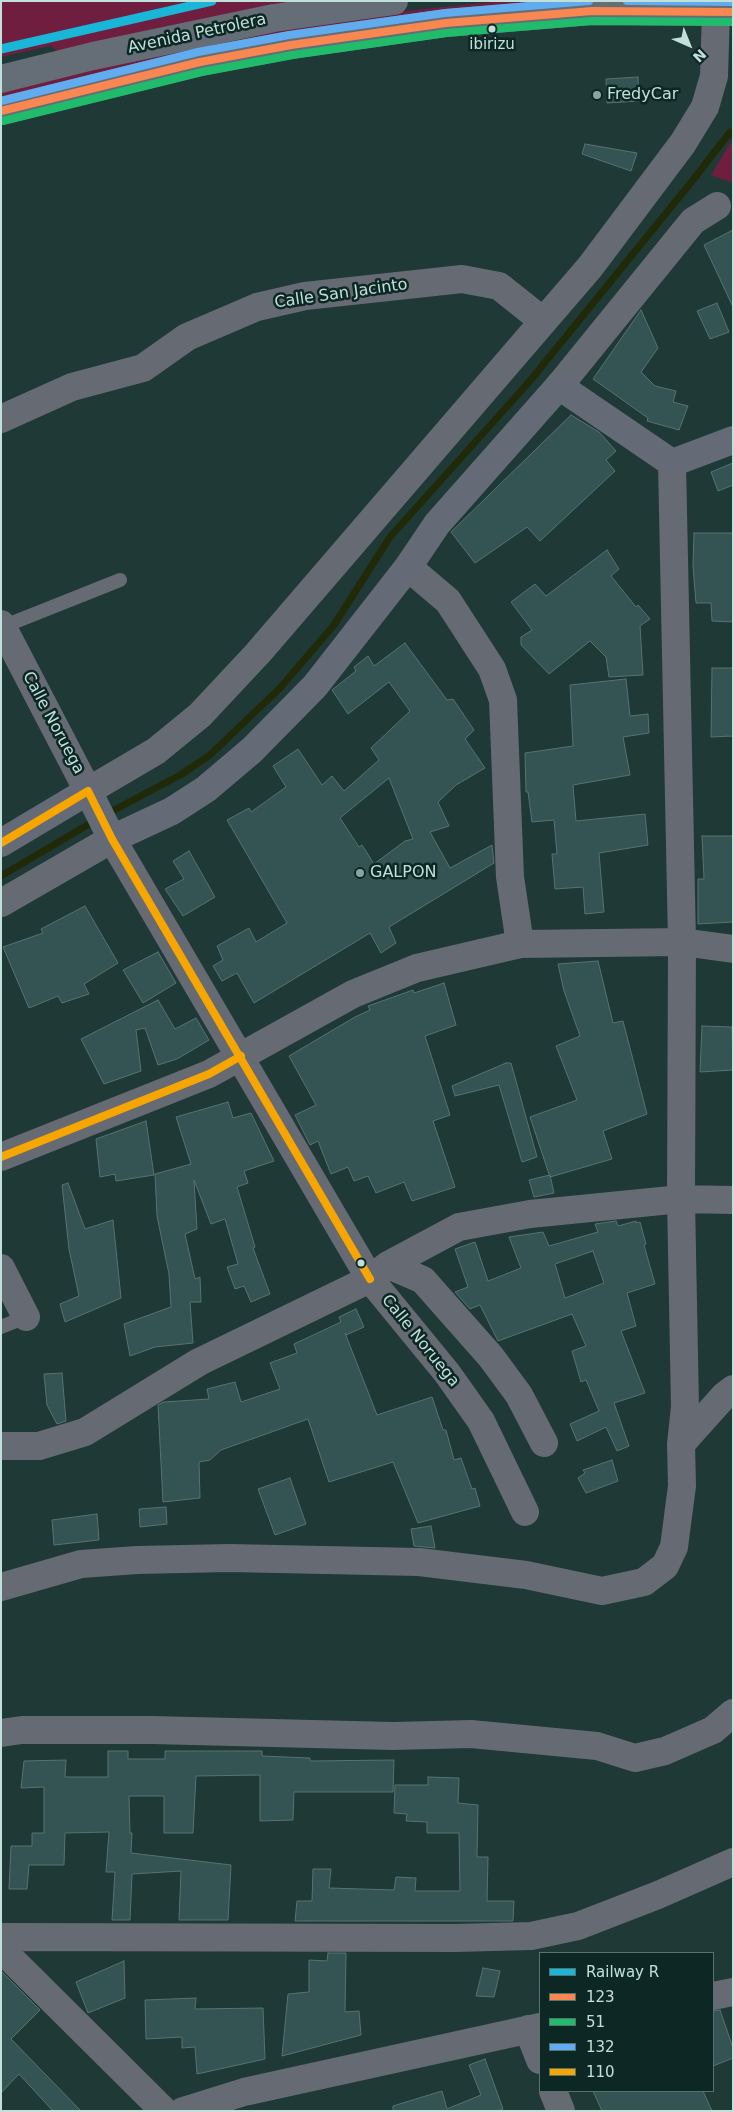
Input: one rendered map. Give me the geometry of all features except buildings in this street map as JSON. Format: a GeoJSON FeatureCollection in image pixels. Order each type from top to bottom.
{"type":"FeatureCollection","features":[{"type":"Feature","properties":{"kind":"highway","name":"Avenida Petrolera"},"geometry":{"type":"LineString","coordinates":[[1,78],[93,56],[274,18],[394,1]]}},
{"type":"Feature","properties":{"kind":"highway","name":"Avenida Petrolera"},"geometry":{"type":"LineString","coordinates":[[1,111],[200,62],[291,45],[446,23],[592,11],[725,12]]}},
{"type":"Feature","properties":{"kind":"street"},"geometry":{"type":"LineString","coordinates":[[1,903],[100,815],[156,751],[200,715],[265,646],[596,259],[683,143],[705,107],[714,76],[725,12]]}},
{"type":"Feature","properties":{"kind":"street"},"geometry":{"type":"LineString","coordinates":[[1,843],[100,815],[172,811],[206,789],[252,750],[315,686],[408,566],[437,524],[558,386],[693,221],[725,207]]}},
{"type":"Feature","properties":{"kind":"street","name":"Calle San Jacinto"},"geometry":{"type":"LineString","coordinates":[[1,419],[72,387],[143,368],[187,337],[257,307],[305,296],[462,279],[499,286],[543,321]]}},
{"type":"Feature","properties":{"kind":"street"},"geometry":{"type":"LineString","coordinates":[[558,386],[672,463]]}},
{"type":"Feature","properties":{"kind":"street"},"geometry":{"type":"LineString","coordinates":[[672,463],[733,440]]}},
{"type":"Feature","properties":{"kind":"street"},"geometry":{"type":"LineString","coordinates":[[1,1587],[81,1564],[137,1560],[229,1558],[419,1562],[526,1575],[602,1591],[644,1582],[664,1566],[674,1547],[682,1486],[682,1444],[685,1407],[681,1199],[682,942],[672,463]]}},
{"type":"Feature","properties":{"kind":"street"},"geometry":{"type":"LineString","coordinates":[[408,566],[448,601],[492,669],[503,700],[510,877],[520,944]]}},
{"type":"Feature","properties":{"kind":"street","name":"Calle Noruega"},"geometry":{"type":"LineString","coordinates":[[2,625],[100,815],[241,1056],[379,1272],[481,1421],[524,1512]]}},
{"type":"Feature","properties":{"kind":"street"},"geometry":{"type":"LineString","coordinates":[[1,1156],[209,1074],[353,994],[408,972],[520,944],[682,942],[733,949]]}},
{"type":"Feature","properties":{"kind":"street"},"geometry":{"type":"LineString","coordinates":[[1,1446],[39,1446],[85,1432],[200,1362],[379,1272],[459,1227],[530,1214],[681,1199],[733,1200]]}},
{"type":"Feature","properties":{"kind":"street"},"geometry":{"type":"LineString","coordinates":[[1,1268],[26,1317]]}},
{"type":"Feature","properties":{"kind":"street"},"geometry":{"type":"LineString","coordinates":[[379,1272],[423,1280],[491,1357],[519,1395],[544,1443]]}},
{"type":"Feature","properties":{"kind":"street"},"geometry":{"type":"LineString","coordinates":[[682,1444],[724,1396],[733,1389]]}},
{"type":"Feature","properties":{"kind":"street"},"geometry":{"type":"LineString","coordinates":[[1,1734],[22,1730],[152,1730],[393,1736],[471,1734],[597,1746],[636,1758],[665,1751],[712,1730],[733,1713]]}},
{"type":"Feature","properties":{"kind":"street"},"geometry":{"type":"LineString","coordinates":[[1,1937],[455,1938],[532,1936],[578,1926],[658,1895],[733,1862]]}},
{"type":"Feature","properties":{"kind":"street"},"geometry":{"type":"LineString","coordinates":[[1,1949],[164,2111]]}},
{"type":"Feature","properties":{"kind":"street"},"geometry":{"type":"LineString","coordinates":[[714,1996],[733,1992]]}},
{"type":"Feature","properties":{"kind":"street"},"geometry":{"type":"LineString","coordinates":[[184,2111],[253,2102],[534,2028],[539,2055]]}},
{"type":"Feature","properties":{"kind":"street"},"geometry":{"type":"LineString","coordinates":[[553,2092],[561,2111]]}},
{"type":"Feature","properties":{"kind":"lane"},"geometry":{"type":"LineString","coordinates":[[2,625],[120,580]]}},
{"type":"Feature","properties":{"kind":"lane"},"geometry":{"type":"LineString","coordinates":[[1,1327],[26,1317]]}},
{"type":"Feature","properties":{"kind":"shaded area"},"geometry":{"type":"Polygon","coordinates":[[[1,1],[295,1],[60,53],[50,46],[1,57],[1,1]]]}},
{"type":"Feature","properties":{"kind":"shaded area"},"geometry":{"type":"Polygon","coordinates":[[[501,1],[733,1],[613,2],[1,98],[1,90],[261,31],[395,12],[501,1]]]}},
{"type":"Feature","properties":{"kind":"shaded area"},"geometry":{"type":"Polygon","coordinates":[[[733,138],[733,183],[711,175],[733,138]]]}},
{"type":"Feature","properties":{"kind":"waterway"},"geometry":{"type":"LineString","coordinates":[[105,815],[182,774],[210,755],[280,688],[334,625],[390,537],[529,382],[730,132],[733,135]]}},
{"type":"Feature","properties":{"kind":"waterway"},"geometry":{"type":"LineString","coordinates":[[1,876],[96,820]]}},
{"type":"Feature","properties":{"kind":"rail line","name":"R"},"geometry":{"type":"LineString","coordinates":[[1,49],[212,1]]}},
{"type":"Feature","properties":{"kind":"transit line","name":"132"},"geometry":{"type":"LineString","coordinates":[[1,101],[198,52],[289,35],[445,13],[589,1]]}},
{"type":"Feature","properties":{"kind":"transit line","name":"132"},"geometry":{"type":"LineString","coordinates":[[627,1],[733,2]]}},
{"type":"Feature","properties":{"kind":"transit line","name":"123"},"geometry":{"type":"LineString","coordinates":[[1,111],[200,62],[291,45],[446,23],[592,11],[733,12]]}},
{"type":"Feature","properties":{"kind":"transit line","name":"51"},"geometry":{"type":"LineString","coordinates":[[3,121],[202,72],[293,55],[447,33],[592,21],[733,22]]}},
{"type":"Feature","properties":{"kind":"transit line","name":"110"},"geometry":{"type":"LineString","coordinates":[[1,843],[88,791],[112,839],[370,1279]]}},
{"type":"Feature","properties":{"kind":"transit line","name":"110"},"geometry":{"type":"LineString","coordinates":[[1,1157],[209,1074],[241,1056]]}},
{"type":"Feature","properties":{"kind":"place","name":"ibirizu"},"geometry":{"type":"Point","coordinates":[492,29]}},
{"type":"Feature","properties":{"kind":"place","name":"FredyCar"},"geometry":{"type":"Point","coordinates":[597,95]}},
{"type":"Feature","properties":{"kind":"place","name":"GALPON"},"geometry":{"type":"Point","coordinates":[360,873]}}]}
